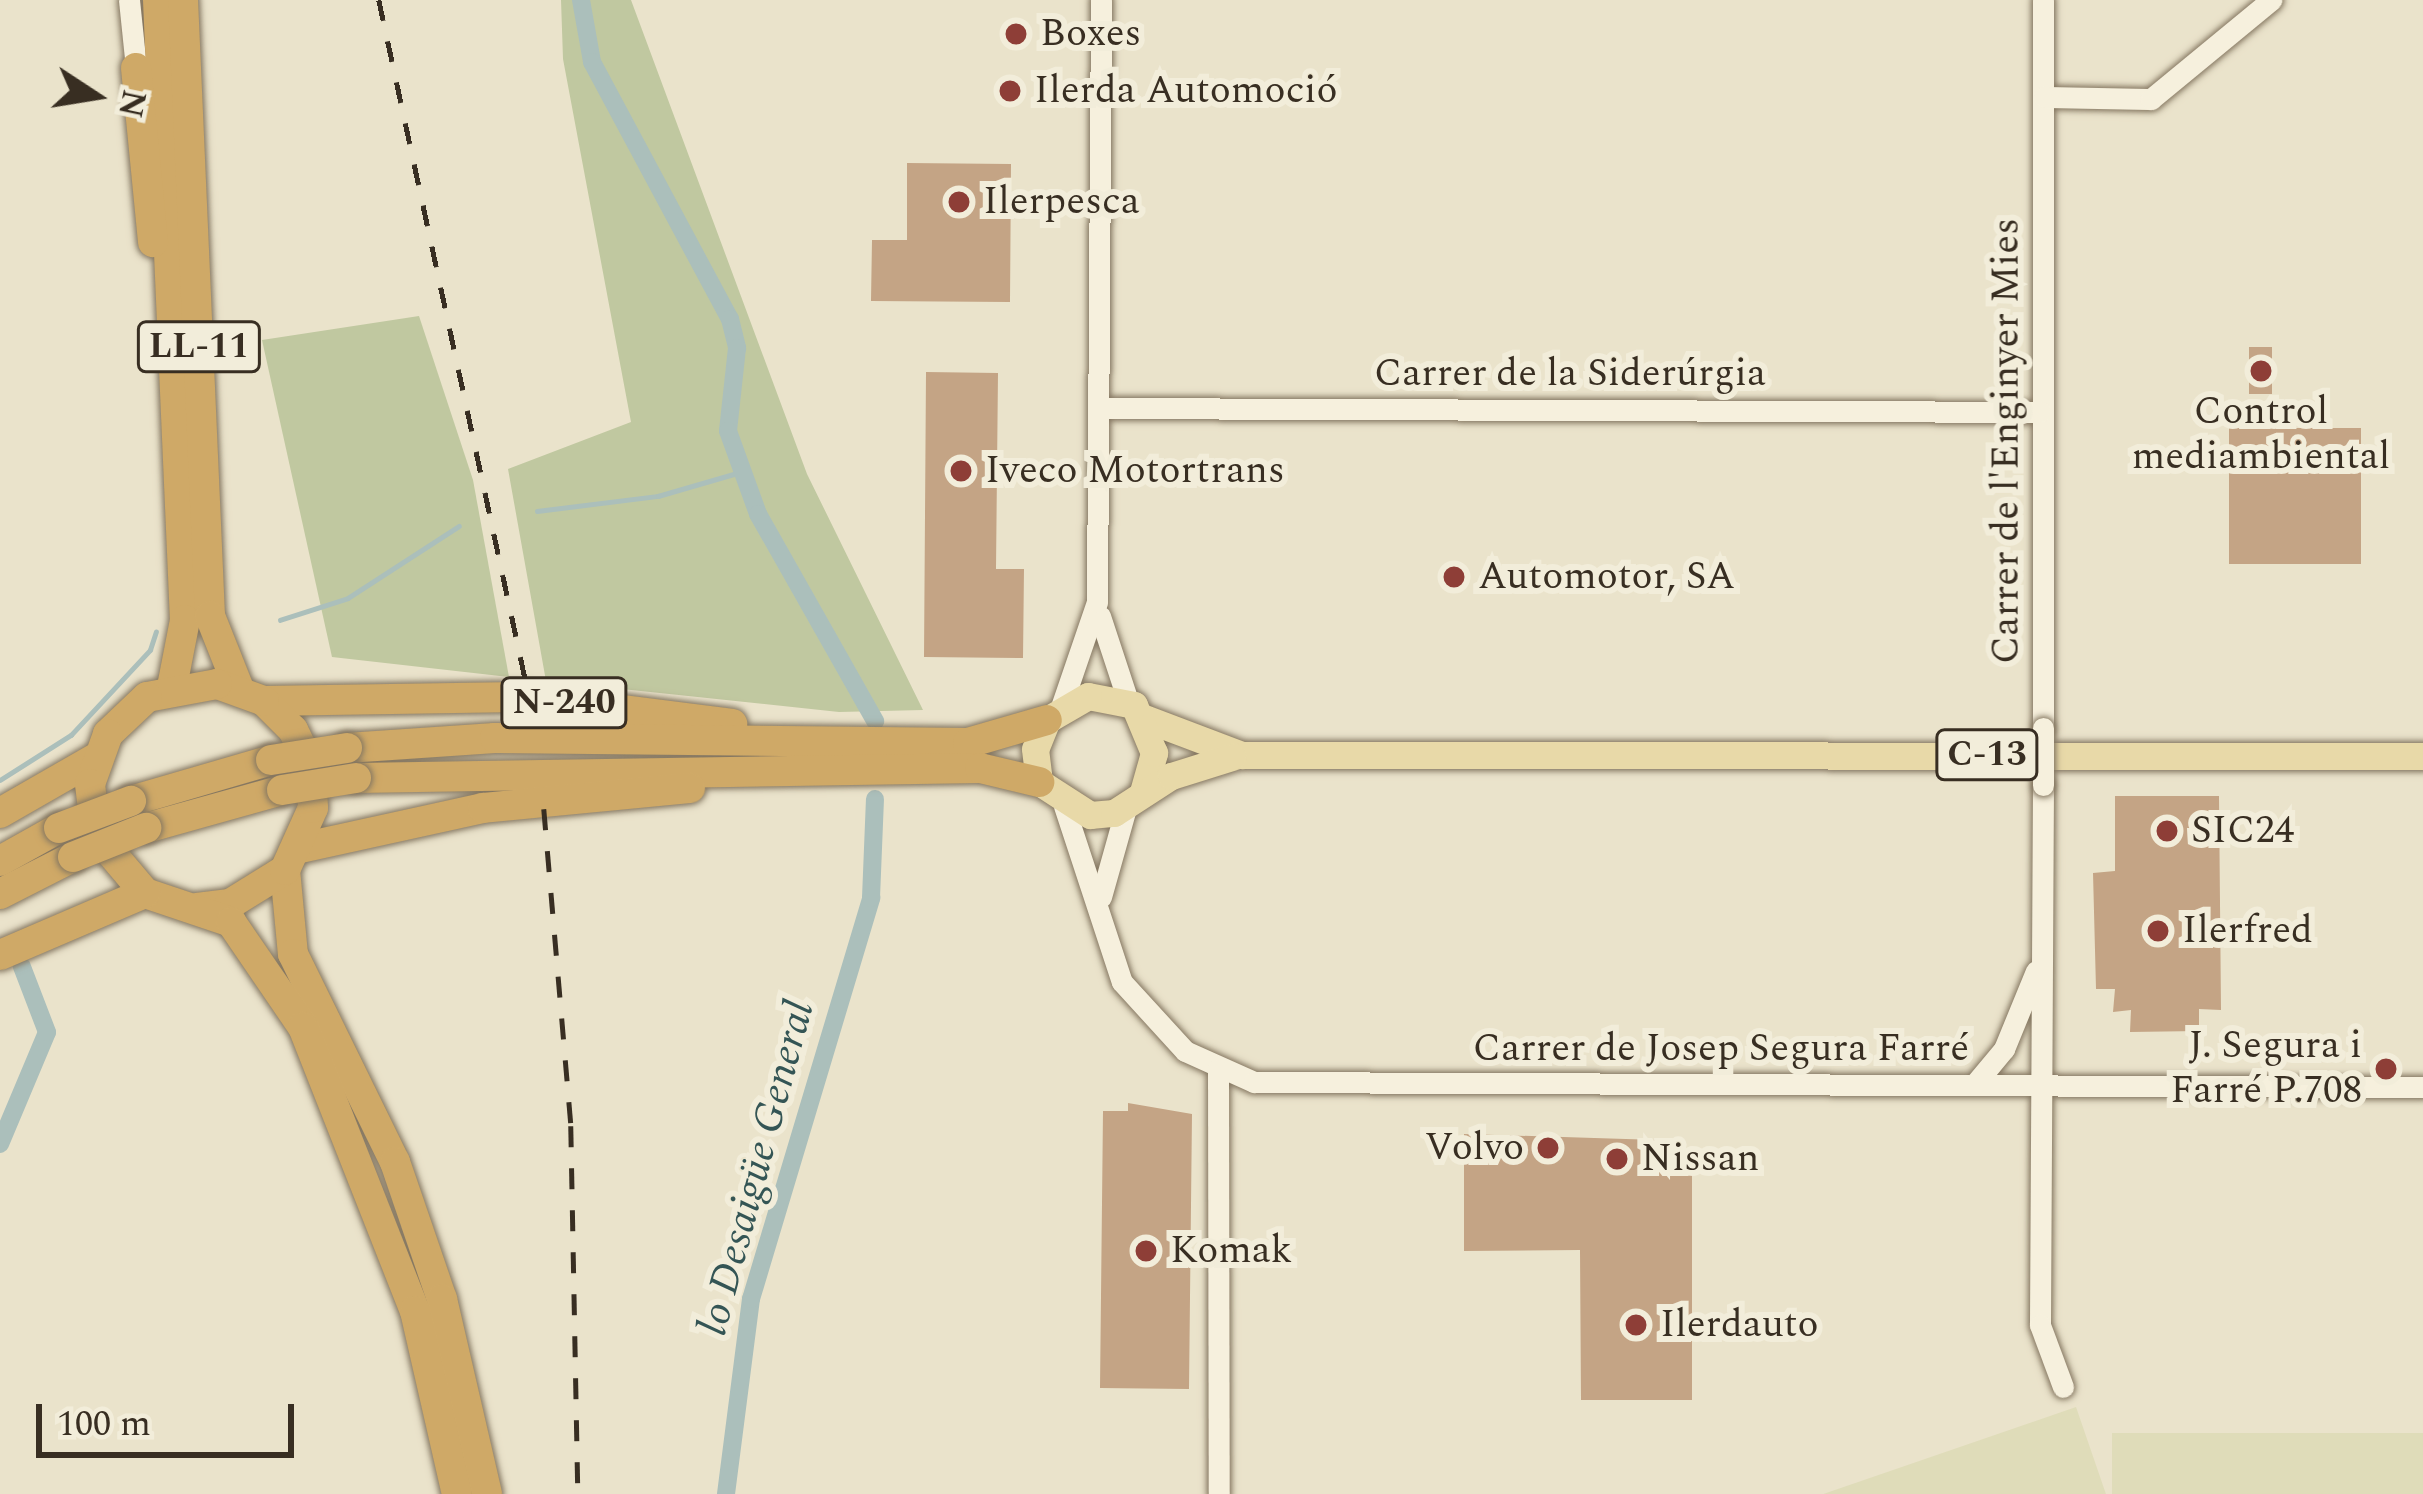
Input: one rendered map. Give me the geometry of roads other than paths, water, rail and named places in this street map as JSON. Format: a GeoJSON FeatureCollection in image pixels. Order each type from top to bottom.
{"type":"FeatureCollection","features":[{"type":"Feature","properties":{"kind":"highway","name":"LL-11"},"geometry":{"type":"LineString","coordinates":[[158,0],[185,620],[172,687]]}},
{"type":"Feature","properties":{"kind":"highway","name":"LL-11"},"geometry":{"type":"LineString","coordinates":[[183,0],[210,616],[252,695],[293,730],[310,767],[313,808],[293,859],[293,954],[395,1162],[442,1299],[487,1494]]}},
{"type":"Feature","properties":{"kind":"highway"},"geometry":{"type":"LineString","coordinates":[[136,68],[176,469]]}},
{"type":"Feature","properties":{"kind":"highway"},"geometry":{"type":"LineString","coordinates":[[0,813],[96,758],[125,713],[172,687],[252,695]]}},
{"type":"Feature","properties":{"kind":"highway","name":"N-240"},"geometry":{"type":"LineString","coordinates":[[252,695],[519,698],[863,757]]}},
{"type":"Feature","properties":{"kind":"highway","name":"N-240"},"geometry":{"type":"LineString","coordinates":[[293,859],[483,808],[992,741],[1054,714]]}},
{"type":"Feature","properties":{"kind":"highway","name":"N-240"},"geometry":{"type":"LineString","coordinates":[[0,861],[59,828],[282,790],[352,763],[495,738],[863,757],[980,768],[1039,782]]}},
{"type":"Feature","properties":{"kind":"highway","name":"N-240"},"geometry":{"type":"LineString","coordinates":[[0,894],[74,857],[138,814],[271,760],[522,772],[863,757]]}},
{"type":"Feature","properties":{"kind":"highway"},"geometry":{"type":"LineString","coordinates":[[96,758],[97,835],[146,893],[197,908],[254,944],[311,1047],[415,1312],[457,1494]]}},
{"type":"Feature","properties":{"kind":"highway"},"geometry":{"type":"LineString","coordinates":[[197,908],[245,898],[293,859]]}},
{"type":"Feature","properties":{"kind":"highway"},"geometry":{"type":"LineString","coordinates":[[0,955],[146,893]]}},
{"type":"Feature","properties":{"kind":"main road","name":"C-13"},"geometry":{"type":"LineString","coordinates":[[1054,714],[1088,696],[1136,710],[1242,754],[2423,756]]}},
{"type":"Feature","properties":{"kind":"main road"},"geometry":{"type":"LineString","coordinates":[[1135,800],[1154,753],[1136,710]]}},
{"type":"Feature","properties":{"kind":"main road"},"geometry":{"type":"LineString","coordinates":[[1054,714],[1035,748],[1039,782],[1064,806]]}},
{"type":"Feature","properties":{"kind":"main road","name":"C-13"},"geometry":{"type":"LineString","coordinates":[[1064,806],[1101,815],[1242,754]]}},
{"type":"Feature","properties":{"kind":"street"},"geometry":{"type":"LineString","coordinates":[[129,0],[136,68]]}},
{"type":"Feature","properties":{"kind":"street"},"geometry":{"type":"LineString","coordinates":[[1054,714],[1097,602],[1101,0]]}},
{"type":"Feature","properties":{"kind":"street","name":"Carrer de l'Enginyer Mies"},"geometry":{"type":"LineString","coordinates":[[2043,0],[2040,1325],[2063,1387]]}},
{"type":"Feature","properties":{"kind":"street"},"geometry":{"type":"LineString","coordinates":[[2044,98],[2150,99],[2271,0]]}},
{"type":"Feature","properties":{"kind":"street","name":"Carrer de la Siderúrgia"},"geometry":{"type":"LineString","coordinates":[[1099,408],[2040,412]]}},
{"type":"Feature","properties":{"kind":"street"},"geometry":{"type":"LineString","coordinates":[[1097,602],[1136,710]]}},
{"type":"Feature","properties":{"kind":"street"},"geometry":{"type":"LineString","coordinates":[[1099,922],[1135,800]]}},
{"type":"Feature","properties":{"kind":"street","name":"Carrer de Josep Segura Farré"},"geometry":{"type":"LineString","coordinates":[[1064,806],[1099,922],[1142,1009],[1218,1070],[1302,1086],[2041,1083],[2423,1088]]}},
{"type":"Feature","properties":{"kind":"street","name":"Carrer de l'Enginyer Mies"},"geometry":{"type":"LineString","coordinates":[[1974,1085],[2017,1025],[2042,953]]}},
{"type":"Feature","properties":{"kind":"street"},"geometry":{"type":"LineString","coordinates":[[1218,1070],[1219,1494]]}},
{"type":"Feature","properties":{"kind":"waterway"},"geometry":{"type":"LineString","coordinates":[[581,0],[592,62],[730,319],[737,348],[728,431],[758,514],[875,721]]}},
{"type":"Feature","properties":{"kind":"waterway"},"geometry":{"type":"LineString","coordinates":[[537,511],[658,496],[744,471]]}},
{"type":"Feature","properties":{"kind":"waterway"},"geometry":{"type":"LineString","coordinates":[[280,620],[348,598],[459,526]]}},
{"type":"Feature","properties":{"kind":"waterway"},"geometry":{"type":"LineString","coordinates":[[0,780],[71,735],[150,650],[156,632]]}},
{"type":"Feature","properties":{"kind":"waterway","name":"lo Desaigüe General"},"geometry":{"type":"LineString","coordinates":[[726,1494],[751,1299],[871,898],[875,799]]}},
{"type":"Feature","properties":{"kind":"waterway"},"geometry":{"type":"LineString","coordinates":[[0,1144],[47,1032],[22,967]]}},
{"type":"Feature","properties":{"kind":"railway"},"geometry":{"type":"LineString","coordinates":[[379,0],[526,682]]}},
{"type":"Feature","properties":{"kind":"railway"},"geometry":{"type":"LineString","coordinates":[[544,809],[571,1126],[578,1494]]}},
{"type":"Feature","properties":{"kind":"place","name":"Boxes"},"geometry":{"type":"Point","coordinates":[1016,34]}},
{"type":"Feature","properties":{"kind":"place","name":"Ilerda Automoció"},"geometry":{"type":"Point","coordinates":[1010,91]}},
{"type":"Feature","properties":{"kind":"place","name":"Ilerpesca"},"geometry":{"type":"Point","coordinates":[959,202]}},
{"type":"Feature","properties":{"kind":"place","name":"Control mediambiental"},"geometry":{"type":"Point","coordinates":[2261,371]}},
{"type":"Feature","properties":{"kind":"place","name":"Iveco Motortrans"},"geometry":{"type":"Point","coordinates":[961,471]}},
{"type":"Feature","properties":{"kind":"place","name":"Automotor, SA"},"geometry":{"type":"Point","coordinates":[1454,577]}},
{"type":"Feature","properties":{"kind":"place","name":"SIC24"},"geometry":{"type":"Point","coordinates":[2167,831]}},
{"type":"Feature","properties":{"kind":"place","name":"Ilerfred"},"geometry":{"type":"Point","coordinates":[2158,931]}},
{"type":"Feature","properties":{"kind":"place","name":"J. Segura i Farré P.708"},"geometry":{"type":"Point","coordinates":[2386,1069]}},
{"type":"Feature","properties":{"kind":"place","name":"Volvo"},"geometry":{"type":"Point","coordinates":[1548,1148]}},
{"type":"Feature","properties":{"kind":"place","name":"Nissan"},"geometry":{"type":"Point","coordinates":[1617,1159]}},
{"type":"Feature","properties":{"kind":"place","name":"Komak"},"geometry":{"type":"Point","coordinates":[1146,1251]}},
{"type":"Feature","properties":{"kind":"place","name":"Ilerdauto"},"geometry":{"type":"Point","coordinates":[1636,1325]}}]}
